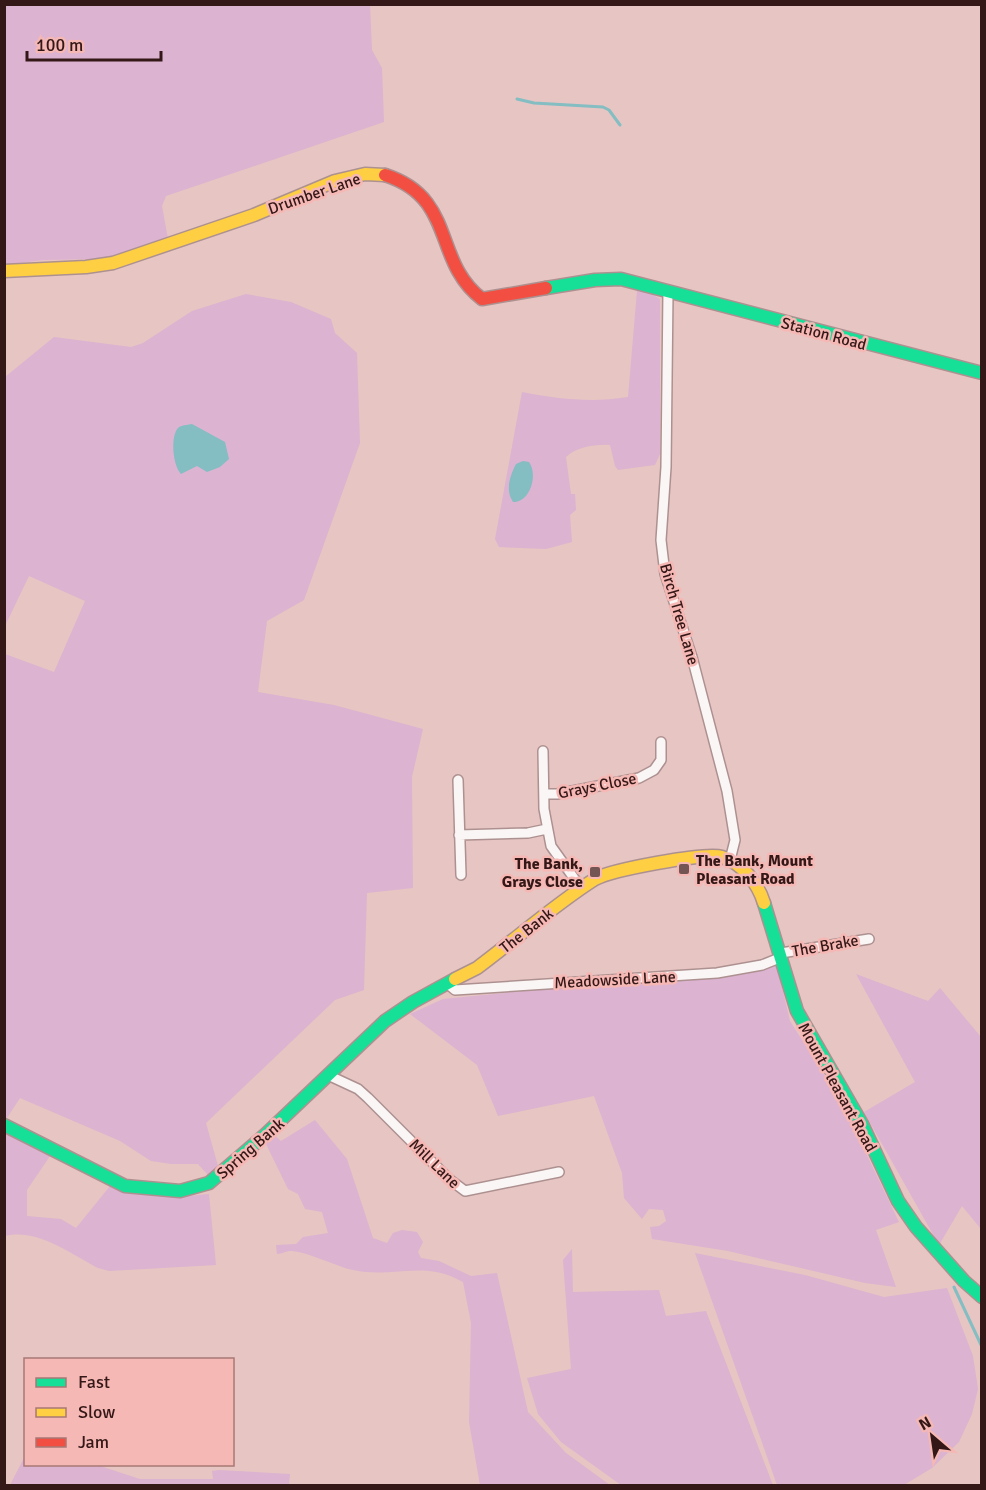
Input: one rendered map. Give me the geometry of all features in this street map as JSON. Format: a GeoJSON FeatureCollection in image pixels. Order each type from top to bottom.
{"type":"FeatureCollection","features":[{"type":"Feature","properties":{"kind":"street","name":"Drumber Lane"},"geometry":{"type":"LineString","coordinates":[[4,271],[60,267],[88,269],[116,263],[246,218],[347,179],[380,174],[410,186],[435,209],[459,277],[466,287],[482,299],[612,279],[638,282],[668,292]]}},
{"type":"Feature","properties":{"kind":"street","name":"Station Road"},"geometry":{"type":"LineString","coordinates":[[668,292],[981,373]]}},
{"type":"Feature","properties":{"kind":"street","name":"Birch Tree Lane"},"geometry":{"type":"LineString","coordinates":[[668,292],[668,412],[661,540],[665,574],[692,657],[727,791],[735,840],[730,860]]}},
{"type":"Feature","properties":{"kind":"street","name":"Grays Close"},"geometry":{"type":"LineString","coordinates":[[544,794],[557,794],[648,774],[661,760],[661,742]]}},
{"type":"Feature","properties":{"kind":"street","name":"Grays Close"},"geometry":{"type":"LineString","coordinates":[[543,751],[547,829],[556,856],[581,888]]}},
{"type":"Feature","properties":{"kind":"street"},"geometry":{"type":"LineString","coordinates":[[458,780],[461,875]]}},
{"type":"Feature","properties":{"kind":"street"},"geometry":{"type":"LineString","coordinates":[[459,835],[528,833],[547,829]]}},
{"type":"Feature","properties":{"kind":"street","name":"The Bank"},"geometry":{"type":"LineString","coordinates":[[430,994],[477,968],[597,878],[627,869],[702,857],[730,860]]}},
{"type":"Feature","properties":{"kind":"street","name":"Mount Pleasant Road"},"geometry":{"type":"LineString","coordinates":[[730,860],[742,868],[761,892],[797,1011],[862,1124],[898,1201],[916,1227],[981,1297]]}},
{"type":"Feature","properties":{"kind":"street","name":"The Brake"},"geometry":{"type":"LineString","coordinates":[[781,955],[869,939]]}},
{"type":"Feature","properties":{"kind":"street","name":"Meadowside Lane"},"geometry":{"type":"LineString","coordinates":[[449,985],[455,990],[717,974],[762,964],[781,955]]}},
{"type":"Feature","properties":{"kind":"street","name":"Spring Bank"},"geometry":{"type":"LineString","coordinates":[[4,1125],[125,1186],[150,1191],[180,1191],[209,1183],[330,1076],[385,1021],[430,994]]}},
{"type":"Feature","properties":{"kind":"street","name":"Mill Lane"},"geometry":{"type":"LineString","coordinates":[[330,1076],[358,1089],[449,1179],[465,1191],[559,1172]]}},
{"type":"Feature","properties":{"kind":"shaded area"},"geometry":{"type":"Polygon","coordinates":[[[4,5],[370,5],[372,50],[382,68],[384,122],[166,196],[162,206],[168,239],[124,254],[95,259],[43,260],[5,265],[4,5]]]}},
{"type":"Feature","properties":{"kind":"shaded area"},"geometry":{"type":"Polygon","coordinates":[[[637,291],[650,293],[660,299],[660,454],[655,465],[618,470],[610,445],[593,446],[575,451],[566,457],[571,494],[575,494],[576,510],[570,515],[572,542],[546,549],[499,547],[495,539],[522,392],[575,399],[601,400],[628,397],[637,291]]]}},
{"type":"Feature","properties":{"kind":"shaded area"},"geometry":{"type":"Polygon","coordinates":[[[246,294],[291,302],[331,319],[335,333],[357,353],[360,443],[304,600],[267,621],[258,692],[334,705],[423,729],[412,777],[413,888],[367,893],[364,990],[335,1000],[206,1123],[218,1166],[208,1175],[198,1164],[151,1161],[120,1141],[20,1098],[5,1121],[5,654],[54,672],[85,601],[29,576],[5,626],[5,377],[54,337],[131,347],[143,343],[192,311],[246,294]]]}},
{"type":"Feature","properties":{"kind":"shaded area"},"geometry":{"type":"Polygon","coordinates":[[[777,966],[790,1021],[841,1101],[899,1222],[876,1230],[896,1287],[865,1283],[728,1251],[652,1239],[650,1227],[659,1226],[666,1221],[663,1210],[649,1209],[642,1219],[624,1198],[622,1173],[594,1096],[498,1116],[477,1065],[410,1014],[443,999],[777,966]]]}},
{"type":"Feature","properties":{"kind":"shaded area"},"geometry":{"type":"Polygon","coordinates":[[[856,974],[928,1001],[940,988],[981,1037],[981,1229],[962,1206],[939,1245],[864,1112],[915,1082],[856,974]]]}},
{"type":"Feature","properties":{"kind":"shaded area"},"geometry":{"type":"Polygon","coordinates":[[[315,1120],[347,1159],[373,1238],[387,1243],[393,1233],[402,1230],[417,1232],[423,1242],[418,1252],[421,1258],[439,1261],[471,1276],[497,1273],[528,1412],[566,1453],[610,1485],[480,1485],[469,1422],[471,1323],[463,1282],[449,1275],[422,1270],[368,1272],[353,1270],[296,1251],[277,1254],[276,1245],[296,1244],[303,1237],[328,1233],[322,1212],[305,1209],[298,1194],[288,1189],[265,1142],[273,1134],[281,1141],[315,1120]]]}},
{"type":"Feature","properties":{"kind":"shaded area"},"geometry":{"type":"Polygon","coordinates":[[[4,1131],[50,1156],[27,1190],[27,1216],[61,1219],[76,1228],[110,1186],[159,1196],[209,1194],[216,1265],[109,1271],[98,1268],[53,1243],[17,1234],[5,1236],[4,1131]]]}},
{"type":"Feature","properties":{"kind":"shaded area"},"geometry":{"type":"Polygon","coordinates":[[[572,1249],[573,1292],[659,1290],[666,1316],[706,1311],[773,1485],[621,1485],[561,1442],[538,1414],[527,1378],[571,1369],[563,1260],[572,1249]]]}},
{"type":"Feature","properties":{"kind":"shaded area"},"geometry":{"type":"Polygon","coordinates":[[[695,1253],[805,1275],[884,1297],[947,1288],[973,1356],[978,1389],[972,1414],[959,1442],[932,1468],[904,1485],[777,1485],[695,1253]]]}},
{"type":"Feature","properties":{"kind":"shaded area"},"geometry":{"type":"Polygon","coordinates":[[[24,1458],[24,1466],[100,1466],[140,1479],[213,1479],[212,1471],[219,1470],[290,1474],[289,1485],[10,1485],[24,1458]]]}},
{"type":"Feature","properties":{"kind":"water"},"geometry":{"type":"Polygon","coordinates":[[[192,424],[225,442],[229,459],[220,467],[207,472],[197,466],[181,474],[178,470],[174,438],[178,428],[192,424]]]}},
{"type":"Feature","properties":{"kind":"water"},"geometry":{"type":"Polygon","coordinates":[[[523,461],[529,462],[532,467],[533,480],[528,493],[519,501],[513,502],[509,493],[510,478],[516,464],[523,461]]]}},
{"type":"Feature","properties":{"kind":"waterway"},"geometry":{"type":"LineString","coordinates":[[517,99],[534,103],[603,107],[609,110],[620,125]]}},
{"type":"Feature","properties":{"kind":"waterway"},"geometry":{"type":"LineString","coordinates":[[954,1287],[982,1347]]}},
{"type":"Feature","properties":{"kind":"traffic: fast"},"geometry":{"type":"LineString","coordinates":[[546,288],[595,280],[621,279],[982,373]]}},
{"type":"Feature","properties":{"kind":"traffic: fast"},"geometry":{"type":"LineString","coordinates":[[764,903],[797,1011],[862,1124],[898,1201],[916,1227],[964,1281],[982,1297]]}},
{"type":"Feature","properties":{"kind":"traffic: fast"},"geometry":{"type":"LineString","coordinates":[[4,1125],[125,1186],[180,1191],[209,1183],[266,1134],[385,1021],[413,1002],[455,979]]}},
{"type":"Feature","properties":{"kind":"traffic: slow"},"geometry":{"type":"LineString","coordinates":[[4,271],[86,267],[113,263],[254,215],[335,181],[365,174],[385,175]]}},
{"type":"Feature","properties":{"kind":"traffic: slow"},"geometry":{"type":"LineString","coordinates":[[455,979],[477,968],[595,879],[619,871],[679,859],[722,857],[736,864],[748,875],[758,888],[764,903]]}},
{"type":"Feature","properties":{"kind":"traffic: jam"},"geometry":{"type":"LineString","coordinates":[[385,175],[408,185],[424,199],[434,214],[456,267],[466,284],[482,299],[546,288]]}},
{"type":"Feature","properties":{"kind":"place","name":"The Bank, Mount Pleasant Road"},"geometry":{"type":"Point","coordinates":[684,869]}},
{"type":"Feature","properties":{"kind":"place","name":"The Bank, Grays Close"},"geometry":{"type":"Point","coordinates":[595,872]}}]}
